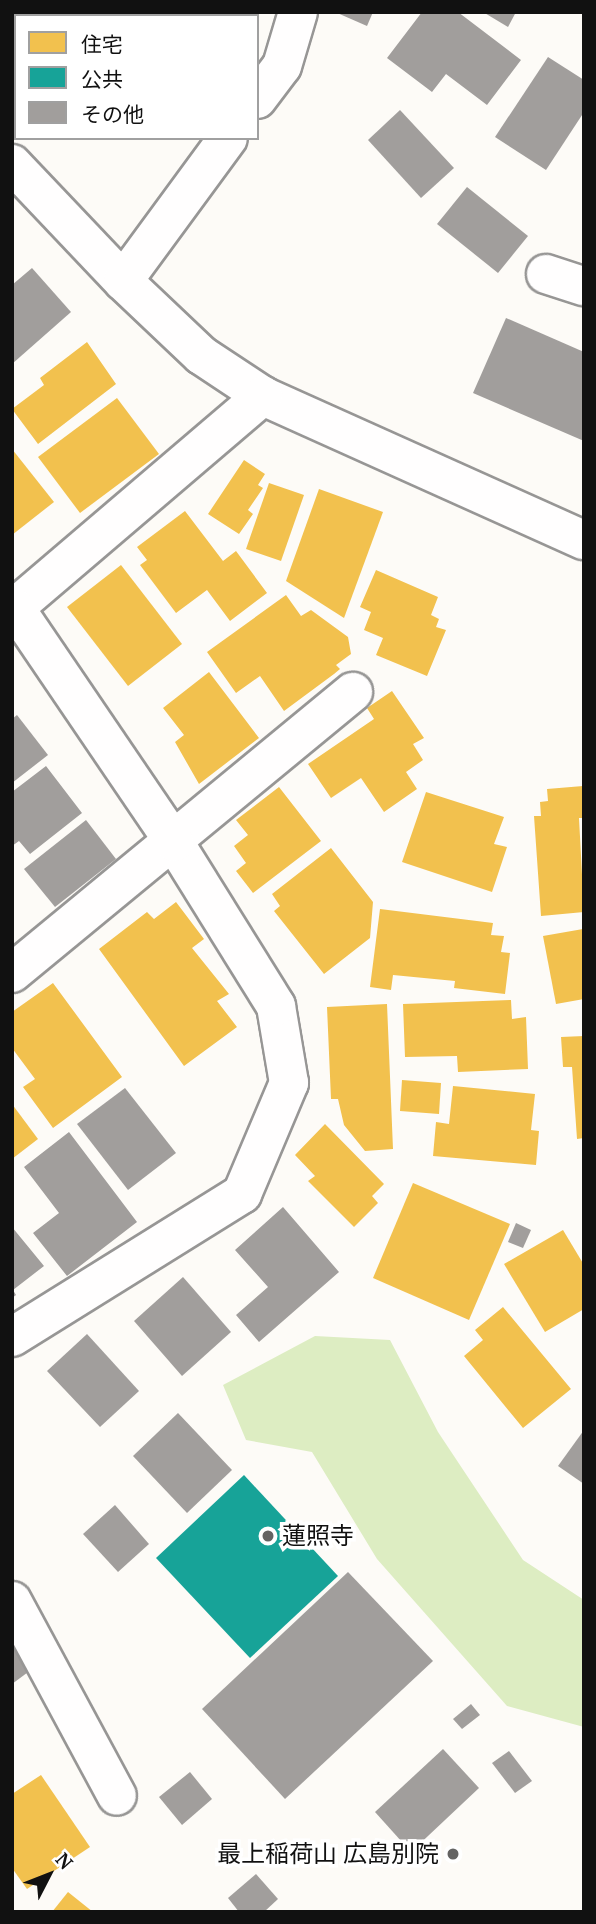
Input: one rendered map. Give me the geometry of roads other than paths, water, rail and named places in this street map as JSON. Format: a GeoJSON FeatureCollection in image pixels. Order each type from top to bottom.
{"type":"FeatureCollection","features":[{"type":"Feature","properties":{"kind":"street"},"geometry":{"type":"LineString","coordinates":[[259,96],[282,66],[298,12]]}},
{"type":"Feature","properties":{"kind":"street"},"geometry":{"type":"LineString","coordinates":[[123,281],[227,140]]}},
{"type":"Feature","properties":{"kind":"street"},"geometry":{"type":"LineString","coordinates":[[12,164],[123,281],[201,355],[263,396],[584,540]]}},
{"type":"Feature","properties":{"kind":"street"},"geometry":{"type":"LineString","coordinates":[[546,274],[584,286]]}},
{"type":"Feature","properties":{"kind":"street"},"geometry":{"type":"LineString","coordinates":[[12,1338],[242,1194],[289,1083],[276,1006],[174,842],[14,609],[263,396]]}},
{"type":"Feature","properties":{"kind":"street"},"geometry":{"type":"LineString","coordinates":[[12,973],[353,692]]}},
{"type":"Feature","properties":{"kind":"street"},"geometry":{"type":"LineString","coordinates":[[12,1601],[117,1796]]}},
{"type":"Feature","properties":{"kind":"place","name":"蓮照寺"},"geometry":{"type":"Point","coordinates":[268,1536]}},
{"type":"Feature","properties":{"kind":"place","name":"最上稲荷山 広島別院"},"geometry":{"type":"Point","coordinates":[453,1854]}}]}
